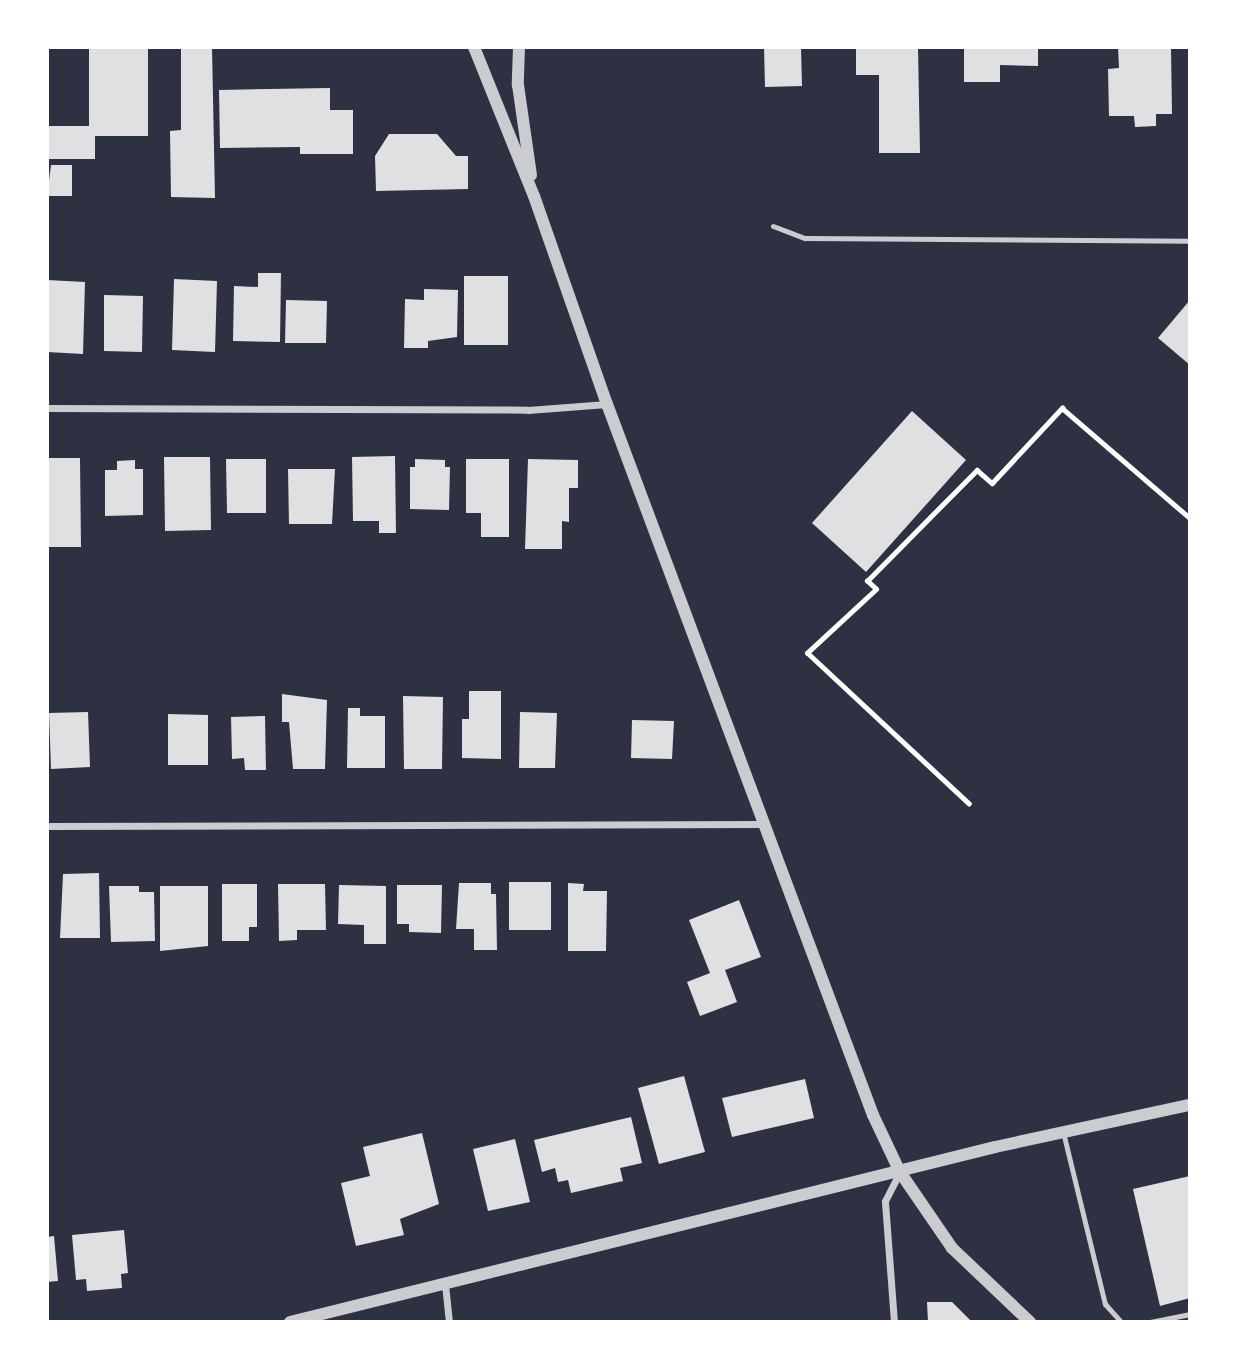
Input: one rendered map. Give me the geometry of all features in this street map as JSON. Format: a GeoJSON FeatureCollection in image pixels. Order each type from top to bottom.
{"type":"FeatureCollection","features":[{"type":"Feature","properties":{"kind":"street"},"geometry":{"type":"LineString","coordinates":[[474,47],[534,196],[607,404],[873,1115],[900,1172],[952,1248],[1030,1322]]}},
{"type":"Feature","properties":{"kind":"street"},"geometry":{"type":"LineString","coordinates":[[519,47],[518,85],[534,196]]}},
{"type":"Feature","properties":{"kind":"street"},"geometry":{"type":"LineString","coordinates":[[47,408],[528,410],[607,404]]}},
{"type":"Feature","properties":{"kind":"street"},"geometry":{"type":"LineString","coordinates":[[47,826],[766,824]]}},
{"type":"Feature","properties":{"kind":"street"},"geometry":{"type":"LineString","coordinates":[[290,1322],[1063,1132],[1190,1105]]}},
{"type":"Feature","properties":{"kind":"street"},"geometry":{"type":"LineString","coordinates":[[894,1322],[885,1200],[900,1172]]}},
{"type":"Feature","properties":{"kind":"street"},"geometry":{"type":"LineString","coordinates":[[445,1284],[449,1322]]}},
{"type":"Feature","properties":{"kind":"lane"},"geometry":{"type":"LineString","coordinates":[[773,226],[805,238],[1190,241]]}},
{"type":"Feature","properties":{"kind":"lane"},"geometry":{"type":"LineString","coordinates":[[1063,1132],[1105,1304],[1121,1322]]}},
{"type":"Feature","properties":{"kind":"lane"},"geometry":{"type":"LineString","coordinates":[[1150,1322],[1190,1314]]}},
{"type":"Feature","properties":{"kind":"path"},"geometry":{"type":"LineString","coordinates":[[969,804],[807,653],[876,589],[867,581],[977,470],[992,483],[1062,408],[1190,518]]}},
{"type":"Feature","properties":{"kind":"building"},"geometry":{"type":"Polygon","coordinates":[[[89,47],[148,47],[148,136],[95,136],[95,159],[47,159],[47,126],[89,126],[89,47]]]}},
{"type":"Feature","properties":{"kind":"building"},"geometry":{"type":"Polygon","coordinates":[[[181,47],[212,47],[215,198],[171,197],[170,131],[181,130],[181,47]]]}},
{"type":"Feature","properties":{"kind":"building"},"geometry":{"type":"Polygon","coordinates":[[[764,47],[801,47],[802,86],[765,87],[764,47]]]}},
{"type":"Feature","properties":{"kind":"building"},"geometry":{"type":"Polygon","coordinates":[[[856,47],[918,47],[920,153],[879,153],[879,75],[856,75],[856,47]]]}},
{"type":"Feature","properties":{"kind":"building"},"geometry":{"type":"Polygon","coordinates":[[[964,47],[1038,47],[1038,66],[1000,65],[1000,82],[964,82],[964,47]]]}},
{"type":"Feature","properties":{"kind":"building"},"geometry":{"type":"Polygon","coordinates":[[[1118,47],[1171,48],[1172,114],[1156,114],[1156,126],[1135,127],[1134,116],[1109,116],[1108,69],[1119,68],[1118,47]]]}},
{"type":"Feature","properties":{"kind":"building"},"geometry":{"type":"Polygon","coordinates":[[[330,88],[330,110],[353,110],[353,154],[300,154],[300,147],[220,148],[219,90],[330,88]]]}},
{"type":"Feature","properties":{"kind":"building"},"geometry":{"type":"Polygon","coordinates":[[[389,134],[437,134],[456,156],[468,156],[468,189],[376,191],[375,156],[389,134]]]}},
{"type":"Feature","properties":{"kind":"building"},"geometry":{"type":"Polygon","coordinates":[[[51,165],[72,165],[72,196],[47,196],[51,165]]]}},
{"type":"Feature","properties":{"kind":"building"},"geometry":{"type":"Polygon","coordinates":[[[258,273],[281,273],[280,342],[233,341],[234,286],[258,287],[258,273]]]}},
{"type":"Feature","properties":{"kind":"building"},"geometry":{"type":"Polygon","coordinates":[[[464,276],[508,276],[508,345],[464,345],[464,276]]]}},
{"type":"Feature","properties":{"kind":"building"},"geometry":{"type":"Polygon","coordinates":[[[174,279],[217,281],[215,352],[172,350],[174,279]]]}},
{"type":"Feature","properties":{"kind":"building"},"geometry":{"type":"Polygon","coordinates":[[[47,280],[85,282],[83,354],[47,352],[47,280]]]}},
{"type":"Feature","properties":{"kind":"building"},"geometry":{"type":"Polygon","coordinates":[[[424,289],[458,290],[457,337],[428,341],[428,348],[404,348],[405,299],[424,300],[424,289]]]}},
{"type":"Feature","properties":{"kind":"building"},"geometry":{"type":"Polygon","coordinates":[[[104,295],[143,296],[142,352],[104,351],[104,295]]]}},
{"type":"Feature","properties":{"kind":"building"},"geometry":{"type":"Polygon","coordinates":[[[286,300],[327,301],[326,343],[285,343],[286,300]]]}},
{"type":"Feature","properties":{"kind":"building"},"geometry":{"type":"Polygon","coordinates":[[[1190,300],[1190,365],[1158,338],[1190,300]]]}},
{"type":"Feature","properties":{"kind":"building"},"geometry":{"type":"Polygon","coordinates":[[[912,411],[966,460],[866,572],[812,523],[912,411]]]}},
{"type":"Feature","properties":{"kind":"building"},"geometry":{"type":"Polygon","coordinates":[[[395,456],[396,533],[379,533],[379,521],[353,521],[352,457],[395,456]]]}},
{"type":"Feature","properties":{"kind":"building"},"geometry":{"type":"Polygon","coordinates":[[[164,457],[210,457],[211,530],[165,531],[164,457]]]}},
{"type":"Feature","properties":{"kind":"building"},"geometry":{"type":"Polygon","coordinates":[[[47,458],[80,458],[81,547],[47,547],[47,458]]]}},
{"type":"Feature","properties":{"kind":"building"},"geometry":{"type":"Polygon","coordinates":[[[226,459],[266,459],[266,513],[227,513],[226,459]]]}},
{"type":"Feature","properties":{"kind":"building"},"geometry":{"type":"Polygon","coordinates":[[[415,459],[445,460],[445,467],[450,467],[449,510],[410,509],[410,467],[415,467],[415,459]]]}},
{"type":"Feature","properties":{"kind":"building"},"geometry":{"type":"Polygon","coordinates":[[[466,459],[509,459],[509,537],[481,537],[481,513],[466,513],[466,459]]]}},
{"type":"Feature","properties":{"kind":"building"},"geometry":{"type":"Polygon","coordinates":[[[528,459],[578,460],[578,488],[569,488],[569,522],[562,521],[562,549],[525,549],[528,459]]]}},
{"type":"Feature","properties":{"kind":"building"},"geometry":{"type":"Polygon","coordinates":[[[135,460],[135,469],[143,469],[143,515],[105,516],[105,470],[117,470],[117,461],[135,460]]]}},
{"type":"Feature","properties":{"kind":"building"},"geometry":{"type":"Polygon","coordinates":[[[288,469],[335,469],[332,524],[289,524],[288,469]]]}},
{"type":"Feature","properties":{"kind":"building"},"geometry":{"type":"Polygon","coordinates":[[[469,691],[501,691],[501,759],[462,758],[462,719],[469,719],[469,691]]]}},
{"type":"Feature","properties":{"kind":"building"},"geometry":{"type":"Polygon","coordinates":[[[282,694],[327,700],[325,769],[293,769],[289,722],[282,722],[282,694]]]}},
{"type":"Feature","properties":{"kind":"building"},"geometry":{"type":"Polygon","coordinates":[[[403,696],[443,697],[442,769],[404,769],[403,696]]]}},
{"type":"Feature","properties":{"kind":"building"},"geometry":{"type":"Polygon","coordinates":[[[348,708],[360,708],[360,716],[385,716],[385,768],[347,768],[348,708]]]}},
{"type":"Feature","properties":{"kind":"building"},"geometry":{"type":"Polygon","coordinates":[[[88,712],[90,767],[51,769],[49,713],[88,712]]]}},
{"type":"Feature","properties":{"kind":"building"},"geometry":{"type":"Polygon","coordinates":[[[520,712],[557,713],[555,768],[519,768],[520,712]]]}},
{"type":"Feature","properties":{"kind":"building"},"geometry":{"type":"Polygon","coordinates":[[[168,714],[208,715],[208,765],[168,765],[168,714]]]}},
{"type":"Feature","properties":{"kind":"building"},"geometry":{"type":"Polygon","coordinates":[[[265,716],[266,770],[245,770],[244,758],[232,759],[231,717],[265,716]]]}},
{"type":"Feature","properties":{"kind":"building"},"geometry":{"type":"Polygon","coordinates":[[[632,720],[674,721],[672,759],[631,758],[632,720]]]}},
{"type":"Feature","properties":{"kind":"building"},"geometry":{"type":"Polygon","coordinates":[[[99,873],[100,938],[60,938],[63,874],[99,873]]]}},
{"type":"Feature","properties":{"kind":"building"},"geometry":{"type":"Polygon","coordinates":[[[509,882],[551,882],[551,930],[509,930],[509,882]]]}},
{"type":"Feature","properties":{"kind":"building"},"geometry":{"type":"Polygon","coordinates":[[[459,883],[491,883],[491,894],[496,894],[497,950],[474,950],[474,929],[456,929],[459,883]]]}},
{"type":"Feature","properties":{"kind":"building"},"geometry":{"type":"Polygon","coordinates":[[[568,883],[584,884],[583,891],[607,891],[606,951],[568,951],[568,883]]]}},
{"type":"Feature","properties":{"kind":"building"},"geometry":{"type":"Polygon","coordinates":[[[222,884],[257,884],[257,927],[249,927],[249,941],[222,941],[222,884]]]}},
{"type":"Feature","properties":{"kind":"building"},"geometry":{"type":"Polygon","coordinates":[[[278,884],[325,884],[326,930],[297,930],[297,940],[279,941],[278,884]]]}},
{"type":"Feature","properties":{"kind":"building"},"geometry":{"type":"Polygon","coordinates":[[[339,885],[386,886],[386,944],[364,944],[364,925],[338,924],[339,885]]]}},
{"type":"Feature","properties":{"kind":"building"},"geometry":{"type":"Polygon","coordinates":[[[397,885],[442,885],[441,933],[409,932],[409,924],[397,924],[397,885]]]}},
{"type":"Feature","properties":{"kind":"building"},"geometry":{"type":"Polygon","coordinates":[[[109,886],[139,886],[139,892],[154,892],[155,941],[111,942],[109,886]]]}},
{"type":"Feature","properties":{"kind":"building"},"geometry":{"type":"Polygon","coordinates":[[[160,886],[208,886],[208,946],[160,951],[160,886]]]}},
{"type":"Feature","properties":{"kind":"building"},"geometry":{"type":"Polygon","coordinates":[[[739,900],[761,957],[725,970],[737,1002],[700,1016],[687,982],[710,973],[689,920],[739,900]]]}},
{"type":"Feature","properties":{"kind":"building"},"geometry":{"type":"Polygon","coordinates":[[[684,1076],[705,1152],[659,1164],[638,1088],[684,1076]]]}},
{"type":"Feature","properties":{"kind":"building"},"geometry":{"type":"Polygon","coordinates":[[[805,1079],[814,1118],[732,1137],[722,1098],[805,1079]]]}},
{"type":"Feature","properties":{"kind":"building"},"geometry":{"type":"Polygon","coordinates":[[[631,1117],[642,1163],[620,1168],[623,1181],[571,1193],[568,1180],[558,1182],[555,1168],[542,1172],[534,1140],[631,1117]]]}},
{"type":"Feature","properties":{"kind":"building"},"geometry":{"type":"Polygon","coordinates":[[[422,1133],[439,1204],[400,1219],[404,1235],[356,1246],[341,1183],[370,1176],[363,1147],[422,1133]]]}},
{"type":"Feature","properties":{"kind":"building"},"geometry":{"type":"Polygon","coordinates":[[[515,1139],[530,1202],[488,1211],[473,1149],[515,1139]]]}},
{"type":"Feature","properties":{"kind":"building"},"geometry":{"type":"Polygon","coordinates":[[[1190,1176],[1190,1298],[1160,1306],[1133,1189],[1190,1176]]]}},
{"type":"Feature","properties":{"kind":"building"},"geometry":{"type":"Polygon","coordinates":[[[124,1230],[128,1273],[121,1274],[122,1288],[87,1291],[86,1279],[76,1280],[72,1235],[124,1230]]]}},
{"type":"Feature","properties":{"kind":"building"},"geometry":{"type":"Polygon","coordinates":[[[54,1236],[58,1281],[47,1282],[47,1237],[54,1236]]]}},
{"type":"Feature","properties":{"kind":"building"},"geometry":{"type":"Polygon","coordinates":[[[927,1302],[952,1302],[972,1322],[928,1322],[927,1302]]]}}]}
